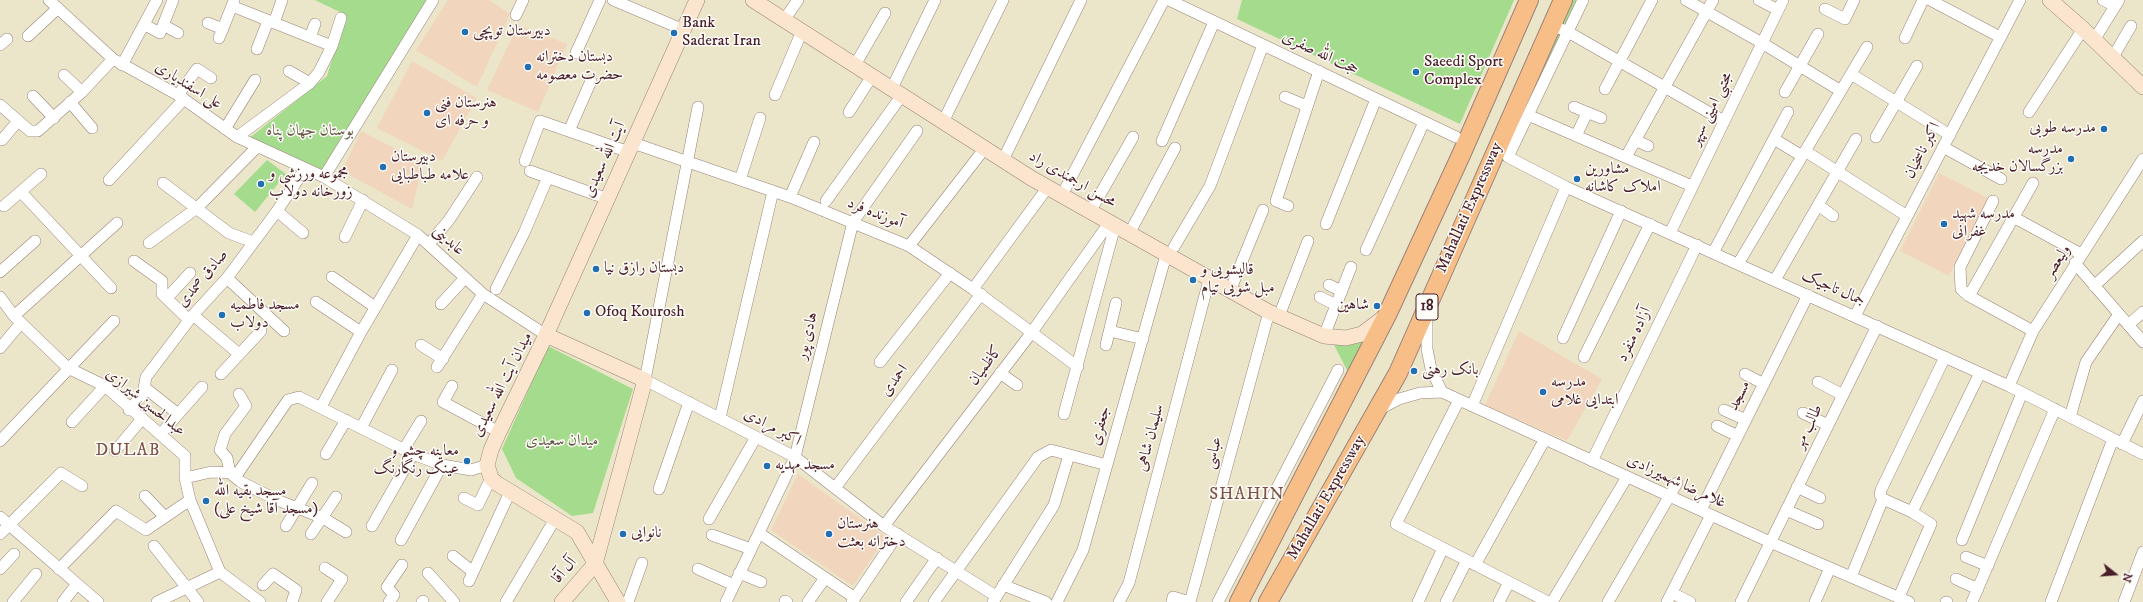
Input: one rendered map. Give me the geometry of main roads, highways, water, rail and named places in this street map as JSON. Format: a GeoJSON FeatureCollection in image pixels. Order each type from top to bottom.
{"type":"FeatureCollection","features":[{"type":"Feature","properties":{"kind":"highway","name":"Mahallati Expressway"},"geometry":{"type":"LineString","coordinates":[[1239,602],[1387,315],[1461,155],[1529,0]]}},
{"type":"Feature","properties":{"kind":"highway","name":"Mahallati Expressway"},"geometry":{"type":"LineString","coordinates":[[1268,602],[1398,373],[1428,306],[1560,28],[1563,0]]}},
{"type":"Feature","properties":{"kind":"main road","name":"آیت الله سعیدی"},"geometry":{"type":"LineString","coordinates":[[546,335],[697,0]]}},
{"type":"Feature","properties":{"kind":"main road","name":"محسن ارجمندی راد"},"geometry":{"type":"LineString","coordinates":[[753,0],[1048,188],[1129,234],[1170,251],[1209,280],[1274,314],[1324,336],[1346,338],[1362,334],[1387,315]]}},
{"type":"Feature","properties":{"kind":"main road"},"geometry":{"type":"LineString","coordinates":[[2050,0],[2113,57],[2143,87]]}},
{"type":"Feature","properties":{"kind":"main road","name":"میدان آیت الله سعیدی"},"geometry":{"type":"LineString","coordinates":[[546,335],[645,380],[595,564],[577,532],[510,492],[489,472],[491,450],[546,335]]}},
{"type":"Feature","properties":{"kind":"main road"},"geometry":{"type":"LineString","coordinates":[[595,564],[618,602]]}},
{"type":"Feature","properties":{"kind":"main road","name":"آل آقا"},"geometry":{"type":"LineString","coordinates":[[562,602],[595,564]]}},
{"type":"Feature","properties":{"kind":"place","name":"دبیرستان توپچی"},"geometry":{"type":"Point","coordinates":[465,32]}},
{"type":"Feature","properties":{"kind":"place","name":"Bank Saderat Iran"},"geometry":{"type":"Point","coordinates":[674,33]}},
{"type":"Feature","properties":{"kind":"place","name":"دبستان دخترانه حضرت معصومه"},"geometry":{"type":"Point","coordinates":[528,67]}},
{"type":"Feature","properties":{"kind":"place","name":"Saeedi Sport Complex"},"geometry":{"type":"Point","coordinates":[1416,72]}},
{"type":"Feature","properties":{"kind":"place","name":"هنرستان فنی و حرفه ای"},"geometry":{"type":"Point","coordinates":[427,113]}},
{"type":"Feature","properties":{"kind":"place","name":"مدرسه طوبی"},"geometry":{"type":"Point","coordinates":[2104,129]}},
{"type":"Feature","properties":{"kind":"place","name":"مدرسه بزرگسالان خدیجه"},"geometry":{"type":"Point","coordinates":[2071,159]}},
{"type":"Feature","properties":{"kind":"place","name":"دبیرستان علامه طباطبایی"},"geometry":{"type":"Point","coordinates":[383,167]}},
{"type":"Feature","properties":{"kind":"place","name":"مشاورین املاک کاشانه"},"geometry":{"type":"Point","coordinates":[1577,179]}},
{"type":"Feature","properties":{"kind":"place","name":"مجموعه ورزشی و زورخانه دولاب"},"geometry":{"type":"Point","coordinates":[261,184]}},
{"type":"Feature","properties":{"kind":"place","name":"مدرسه شهید غفرانی"},"geometry":{"type":"Point","coordinates":[1944,224]}},
{"type":"Feature","properties":{"kind":"place","name":"دبستان رازق نیا"},"geometry":{"type":"Point","coordinates":[596,269]}},
{"type":"Feature","properties":{"kind":"place","name":"قالیشویی و مبل شویی تیام"},"geometry":{"type":"Point","coordinates":[1193,280]}},
{"type":"Feature","properties":{"kind":"place","name":"شاهین"},"geometry":{"type":"Point","coordinates":[1377,306]}},
{"type":"Feature","properties":{"kind":"place","name":"Ofoq Kourosh"},"geometry":{"type":"Point","coordinates":[587,313]}},
{"type":"Feature","properties":{"kind":"place","name":"مسجد فاطمیه دولاب"},"geometry":{"type":"Point","coordinates":[222,315]}},
{"type":"Feature","properties":{"kind":"place","name":"بانک رهنی"},"geometry":{"type":"Point","coordinates":[1414,371]}},
{"type":"Feature","properties":{"kind":"place","name":"مدرسه ابتدایی غلامی"},"geometry":{"type":"Point","coordinates":[1543,392]}},
{"type":"Feature","properties":{"kind":"place","name":"معاینه چشم و عینک رنگارنگ"},"geometry":{"type":"Point","coordinates":[467,461]}},
{"type":"Feature","properties":{"kind":"place","name":"مسجد مهدیه"},"geometry":{"type":"Point","coordinates":[767,466]}},
{"type":"Feature","properties":{"kind":"place","name":"مسجد بقیه الله (مسجد آقا شیخ علی)"},"geometry":{"type":"Point","coordinates":[206,501]}},
{"type":"Feature","properties":{"kind":"place","name":"نانوایی"},"geometry":{"type":"Point","coordinates":[623,534]}},
{"type":"Feature","properties":{"kind":"place","name":"هنرستان دخترانه بعثت"},"geometry":{"type":"Point","coordinates":[829,534]}},
{"type":"Feature","properties":{"kind":"district","name":"DULAB"},"geometry":{"type":"Point","coordinates":[128,451]}},
{"type":"Feature","properties":{"kind":"district","name":"SHAHIN"},"geometry":{"type":"Point","coordinates":[1247,495]}},
{"type":"Feature","properties":{"kind":"park label","name":"بوستان جهان پناه"},"geometry":{"type":"Point","coordinates":[310,132]}},
{"type":"Feature","properties":{"kind":"park label","name":"میدان سعیدی"},"geometry":{"type":"Point","coordinates":[562,442]}}]}
